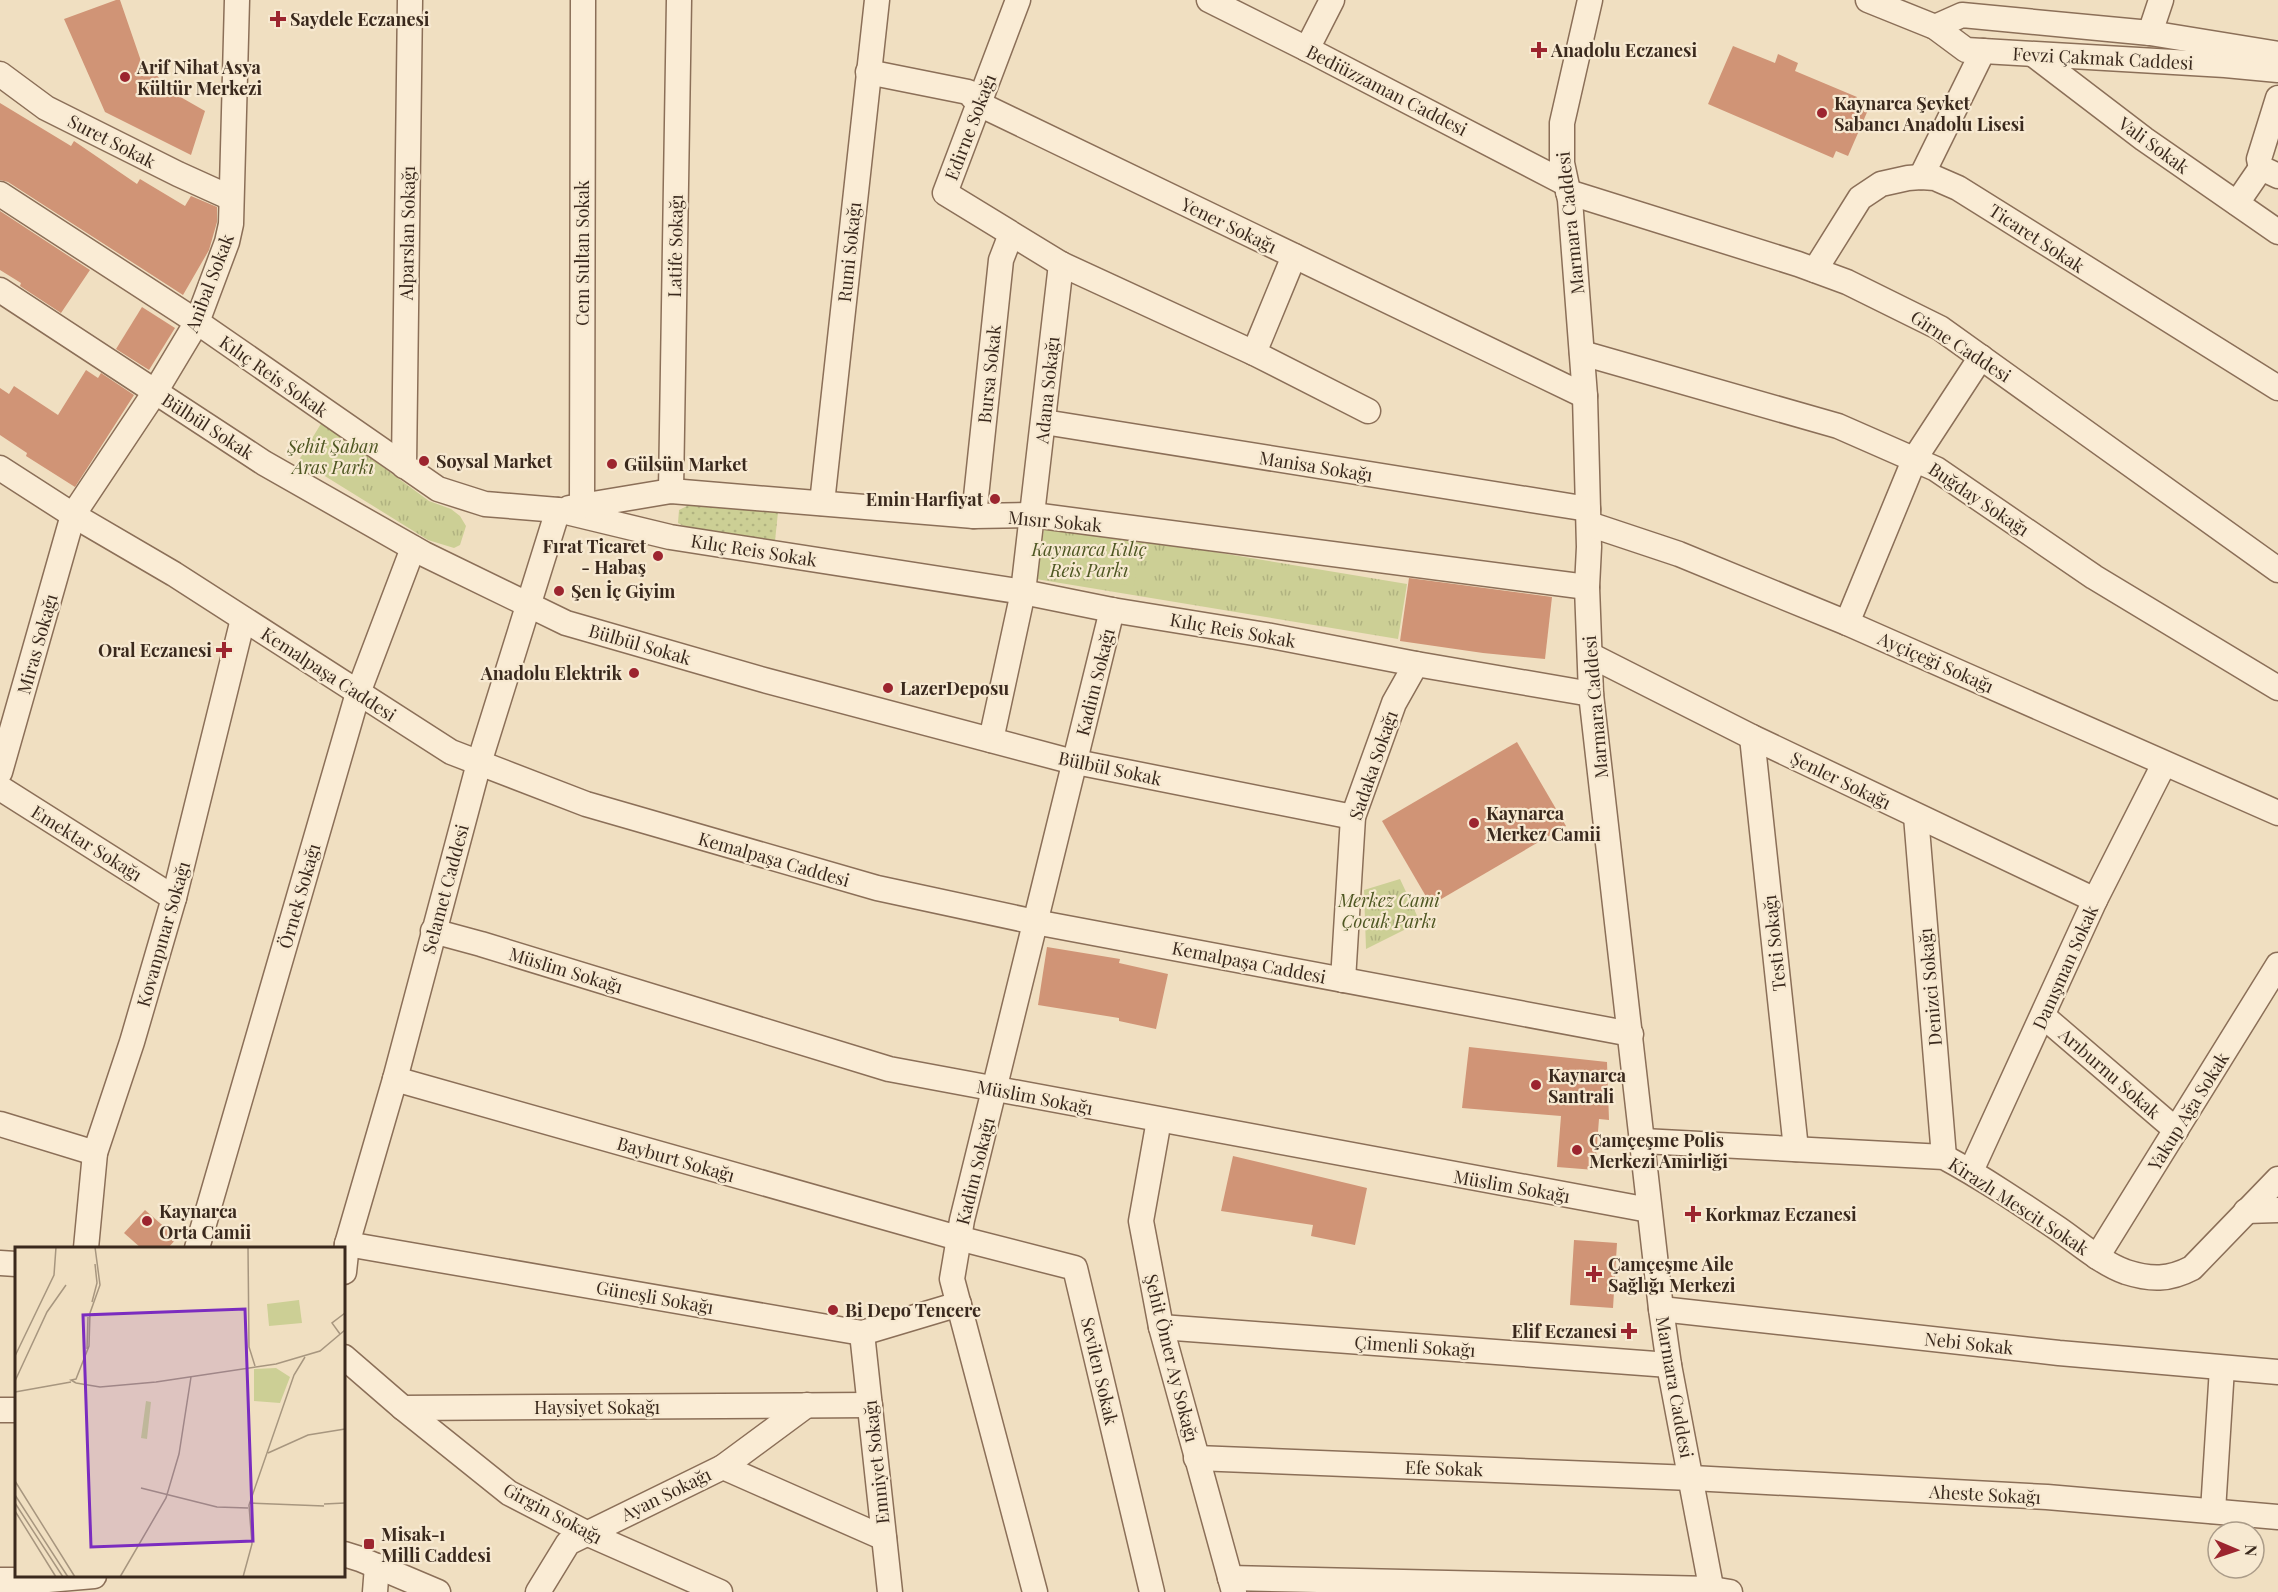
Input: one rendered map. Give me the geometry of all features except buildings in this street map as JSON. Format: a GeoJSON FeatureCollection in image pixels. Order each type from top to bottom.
{"type":"FeatureCollection","features":[{"type":"Feature","properties":{"kind":"street","name":"Anibal Sokak"},"geometry":{"type":"LineString","coordinates":[[74,515],[155,392],[197,322],[227,242],[231,224],[237,0]]}},
{"type":"Feature","properties":{"kind":"street","name":"Alparslan Sokağı"},"geometry":{"type":"LineString","coordinates":[[404,466],[410,0]]}},
{"type":"Feature","properties":{"kind":"street","name":"Cem Sultan Sokak"},"geometry":{"type":"LineString","coordinates":[[582,0],[582,506]]}},
{"type":"Feature","properties":{"kind":"street","name":"Latife Sokağı"},"geometry":{"type":"LineString","coordinates":[[671,491],[679,0]]}},
{"type":"Feature","properties":{"kind":"street","name":"Rumi Sokağı"},"geometry":{"type":"LineString","coordinates":[[822,503],[868,72],[878,0]]}},
{"type":"Feature","properties":{"kind":"street","name":"Edirne Sokağı"},"geometry":{"type":"LineString","coordinates":[[1018,0],[945,193],[1061,264],[1254,353],[1368,411]]}},
{"type":"Feature","properties":{"kind":"street","name":"Bediüzzaman Caddesi"},"geometry":{"type":"LineString","coordinates":[[1209,0],[1307,49],[1566,187]]}},
{"type":"Feature","properties":{"kind":"street"},"geometry":{"type":"LineString","coordinates":[[1307,49],[1332,0]]}},
{"type":"Feature","properties":{"kind":"street","name":"Marmara Caddesi"},"geometry":{"type":"LineString","coordinates":[[1590,0],[1562,123],[1561,145],[1585,396],[1589,517],[1587,587],[1591,694],[1661,1309],[1669,1365],[1718,1591]]}},
{"type":"Feature","properties":{"kind":"street","name":"Fevzi Çakmak Caddesi"},"geometry":{"type":"LineString","coordinates":[[1868,0],[1935,27],[1966,50],[2278,70]]}},
{"type":"Feature","properties":{"kind":"street"},"geometry":{"type":"LineString","coordinates":[[1935,27],[1947,0]]}},
{"type":"Feature","properties":{"kind":"street"},"geometry":{"type":"LineString","coordinates":[[2150,33],[2161,0]]}},
{"type":"Feature","properties":{"kind":"street","name":"Fevzi Çakmak Caddesi"},"geometry":{"type":"LineString","coordinates":[[1935,27],[1962,15],[2150,33],[2278,54]]}},
{"type":"Feature","properties":{"kind":"street"},"geometry":{"type":"LineString","coordinates":[[1922,177],[1983,51]]}},
{"type":"Feature","properties":{"kind":"street","name":"Vali Sokak"},"geometry":{"type":"LineString","coordinates":[[2034,55],[2144,139],[2278,232]]}},
{"type":"Feature","properties":{"kind":"street","name":"Yener Sokağı"},"geometry":{"type":"LineString","coordinates":[[868,72],[968,92],[979,104],[1585,396]]}},
{"type":"Feature","properties":{"kind":"street","name":"Suret Sokak"},"geometry":{"type":"LineString","coordinates":[[0,74],[46,108],[231,198]]}},
{"type":"Feature","properties":{"kind":"street"},"geometry":{"type":"LineString","coordinates":[[2237,203],[2270,172],[2259,159],[2278,98]]}},
{"type":"Feature","properties":{"kind":"street","name":"Ticaret Sokak"},"geometry":{"type":"LineString","coordinates":[[1815,270],[1860,198],[1881,184],[1908,177],[1935,178],[1959,188],[2099,278],[2278,388]]}},
{"type":"Feature","properties":{"kind":"street","name":"Girne Caddesi"},"geometry":{"type":"LineString","coordinates":[[1566,187],[1815,270],[1898,305],[1940,328],[2278,570]]}},
{"type":"Feature","properties":{"kind":"street","name":"Kılıç Reis Sokak"},"geometry":{"type":"LineString","coordinates":[[0,194],[197,322],[438,489],[485,504],[558,510],[670,537],[1023,592],[1113,610],[1266,635],[1591,694]]}},
{"type":"Feature","properties":{"kind":"street","name":"Bursa Sokak"},"geometry":{"type":"LineString","coordinates":[[974,516],[1001,260],[1011,234]]}},
{"type":"Feature","properties":{"kind":"street"},"geometry":{"type":"LineString","coordinates":[[1254,353],[1294,256]]}},
{"type":"Feature","properties":{"kind":"street","name":"Adana Sokağı"},"geometry":{"type":"LineString","coordinates":[[991,740],[1023,592],[1061,264]]}},
{"type":"Feature","properties":{"kind":"street","name":"Bülbül Sokak"},"geometry":{"type":"LineString","coordinates":[[0,290],[264,463],[413,548],[566,623],[764,680],[1075,762],[1353,817]]}},
{"type":"Feature","properties":{"kind":"street","name":"Buğday Sokağı"},"geometry":{"type":"LineString","coordinates":[[1582,353],[1838,426],[1915,458],[1936,469],[2094,577],[2278,688]]}},
{"type":"Feature","properties":{"kind":"street"},"geometry":{"type":"LineString","coordinates":[[1847,623],[1915,458],[1981,357]]}},
{"type":"Feature","properties":{"kind":"street","name":"Manisa Sokağı"},"geometry":{"type":"LineString","coordinates":[[1044,422],[1589,517]]}},
{"type":"Feature","properties":{"kind":"street","name":"Kemalpaşa Caddesi"},"geometry":{"type":"LineString","coordinates":[[0,468],[174,574],[451,752],[586,804],[877,888],[1035,922],[1630,1034]]}},
{"type":"Feature","properties":{"kind":"street","name":"Mısır Sokak"},"geometry":{"type":"LineString","coordinates":[[558,510],[671,491],[974,516],[1033,515],[1587,587]]}},
{"type":"Feature","properties":{"kind":"street","name":"Selamet Caddesi"},"geometry":{"type":"LineString","coordinates":[[345,1265],[348,1244],[395,1079],[479,763],[558,510]]}},
{"type":"Feature","properties":{"kind":"street","name":"Miras Sokağı"},"geometry":{"type":"LineString","coordinates":[[0,772],[74,515]]}},
{"type":"Feature","properties":{"kind":"street","name":"Ayçiçeği Sokağı"},"geometry":{"type":"LineString","coordinates":[[1589,517],[1847,623],[2278,813]]}},
{"type":"Feature","properties":{"kind":"street","name":"Örnek Sokağı"},"geometry":{"type":"LineString","coordinates":[[197,1247],[358,693],[413,548]]}},
{"type":"Feature","properties":{"kind":"street","name":"Kadim Sokağı"},"geometry":{"type":"LineString","coordinates":[[1035,1592],[952,1279],[958,1238],[1113,610]]}},
{"type":"Feature","properties":{"kind":"street","name":"Kovanpınar Sokağı"},"geometry":{"type":"LineString","coordinates":[[86,1247],[95,1154],[132,1042],[174,898],[243,619]]}},
{"type":"Feature","properties":{"kind":"street","name":"Şenler Sokağı"},"geometry":{"type":"LineString","coordinates":[[1590,656],[1752,737],[2096,900]]}},
{"type":"Feature","properties":{"kind":"street","name":"Sadaka Sokağı"},"geometry":{"type":"LineString","coordinates":[[1343,980],[1353,817],[1394,703],[1416,664]]}},
{"type":"Feature","properties":{"kind":"street","name":"Testi Sokağı"},"geometry":{"type":"LineString","coordinates":[[1752,737],[1796,1149]]}},
{"type":"Feature","properties":{"kind":"street","name":"Danışman Sokak"},"geometry":{"type":"LineString","coordinates":[[1971,1172],[2096,900],[2164,764]]}},
{"type":"Feature","properties":{"kind":"street","name":"Emektar Sokağı"},"geometry":{"type":"LineString","coordinates":[[0,788],[174,898]]}},
{"type":"Feature","properties":{"kind":"street","name":"Denizci Sokağı"},"geometry":{"type":"LineString","coordinates":[[1916,816],[1944,1157]]}},
{"type":"Feature","properties":{"kind":"street","name":"Müslim Sokağı"},"geometry":{"type":"LineString","coordinates":[[433,931],[889,1069],[1649,1210]]}},
{"type":"Feature","properties":{"kind":"street","name":"Yakup Ağa Sokak"},"geometry":{"type":"LineString","coordinates":[[2097,1257],[2278,965]]}},
{"type":"Feature","properties":{"kind":"street","name":"Arıburnu Sokak"},"geometry":{"type":"LineString","coordinates":[[2043,1016],[2176,1130]]}},
{"type":"Feature","properties":{"kind":"street","name":"Bayburt Sokağı"},"geometry":{"type":"LineString","coordinates":[[395,1079],[958,1238]]}},
{"type":"Feature","properties":{"kind":"street","name":"Şehit Ömer Ay Sokağı"},"geometry":{"type":"LineString","coordinates":[[1159,1120],[1141,1221],[1161,1327],[1232,1585]]}},
{"type":"Feature","properties":{"kind":"street"},"geometry":{"type":"LineString","coordinates":[[0,1124],[95,1154]]}},
{"type":"Feature","properties":{"kind":"street","name":"Kirazlı Mescit Sokak"},"geometry":{"type":"LineString","coordinates":[[1643,1142],[1944,1157],[1971,1172],[2097,1257],[2125,1272],[2151,1278],[2175,1277],[2192,1268],[2278,1179]]}},
{"type":"Feature","properties":{"kind":"street"},"geometry":{"type":"LineString","coordinates":[[2246,1210],[2278,1210]]}},
{"type":"Feature","properties":{"kind":"street","name":"Sevilen Sokak"},"geometry":{"type":"LineString","coordinates":[[958,1238],[1076,1268],[1152,1592]]}},
{"type":"Feature","properties":{"kind":"street","name":"Güneşli Sokağı"},"geometry":{"type":"LineString","coordinates":[[348,1244],[862,1333],[959,1304]]}},
{"type":"Feature","properties":{"kind":"street"},"geometry":{"type":"LineString","coordinates":[[0,1263],[15,1264]]}},
{"type":"Feature","properties":{"kind":"street","name":"Nebi Sokak"},"geometry":{"type":"LineString","coordinates":[[1661,1309],[2059,1353],[2278,1372]]}},
{"type":"Feature","properties":{"kind":"street","name":"Çimenli Sokağı"},"geometry":{"type":"LineString","coordinates":[[1161,1327],[1669,1365]]}},
{"type":"Feature","properties":{"kind":"street","name":"Emniyet Sokağı"},"geometry":{"type":"LineString","coordinates":[[862,1333],[890,1592]]}},
{"type":"Feature","properties":{"kind":"street"},"geometry":{"type":"LineString","coordinates":[[345,1358],[403,1408]]}},
{"type":"Feature","properties":{"kind":"street"},"geometry":{"type":"LineString","coordinates":[[2213,1511],[2222,1368]]}},
{"type":"Feature","properties":{"kind":"street"},"geometry":{"type":"LineString","coordinates":[[723,1467],[807,1405]]}},
{"type":"Feature","properties":{"kind":"street","name":"Haysiyet Sokağı"},"geometry":{"type":"LineString","coordinates":[[403,1408],[870,1405]]}},
{"type":"Feature","properties":{"kind":"street","name":"Girgin Sokağı"},"geometry":{"type":"LineString","coordinates":[[403,1408],[509,1493],[586,1533],[720,1592]]}},
{"type":"Feature","properties":{"kind":"street","name":"Efe Sokak"},"geometry":{"type":"LineString","coordinates":[[1197,1458],[1692,1478]]}},
{"type":"Feature","properties":{"kind":"street","name":"Ayan Sokağı"},"geometry":{"type":"LineString","coordinates":[[538,1592],[568,1543],[723,1467],[884,1538]]}},
{"type":"Feature","properties":{"kind":"street","name":"Aheste Sokağı"},"geometry":{"type":"LineString","coordinates":[[1692,1478],[2047,1497],[2278,1517]]}},
{"type":"Feature","properties":{"kind":"street"},"geometry":{"type":"LineString","coordinates":[[345,1554],[438,1592]]}},
{"type":"Feature","properties":{"kind":"street"},"geometry":{"type":"LineString","coordinates":[[375,1592],[376,1566]]}},
{"type":"Feature","properties":{"kind":"street"},"geometry":{"type":"LineString","coordinates":[[0,1580],[48,1580],[76,1577]]}},
{"type":"Feature","properties":{"kind":"street"},"geometry":{"type":"LineString","coordinates":[[1232,1585],[1718,1591]]}},
{"type":"Feature","properties":{"kind":"green space","name":"Şehit Şaban Aras Parkı"},"geometry":{"type":"Polygon","coordinates":[[[322,422],[429,501],[451,509],[460,516],[466,526],[460,545],[454,548],[428,540],[299,460],[322,422]]]}},
{"type":"Feature","properties":{"kind":"green space"},"geometry":{"type":"Polygon","coordinates":[[[326,432],[349,448],[332,473],[308,457],[326,432]]]}},
{"type":"Feature","properties":{"kind":"green space"},"geometry":{"type":"Polygon","coordinates":[[[693,503],[778,512],[775,541],[691,530],[678,523],[679,510],[693,503]]]}},
{"type":"Feature","properties":{"kind":"green space","name":"Kaynarca Kılıç Reis Parkı"},"geometry":{"type":"Polygon","coordinates":[[[1045,524],[1407,584],[1398,639],[1036,579],[1045,524]]]}},
{"type":"Feature","properties":{"kind":"green space"},"geometry":{"type":"Polygon","coordinates":[[[1067,537],[1140,548],[1134,586],[1062,575],[1067,537]]]}},
{"type":"Feature","properties":{"kind":"green space","name":"Merkez Cami Çocuk Parkı"},"geometry":{"type":"Polygon","coordinates":[[[1400,879],[1420,922],[1366,949],[1364,890],[1400,879]]]}},
{"type":"Feature","properties":{"kind":"place","name":"Saydele Eczanesi"},"geometry":{"type":"Point","coordinates":[278,19]}},
{"type":"Feature","properties":{"kind":"place","name":"Anadolu Eczanesi"},"geometry":{"type":"Point","coordinates":[1539,50]}},
{"type":"Feature","properties":{"kind":"place","name":"Arif Nihat Asya Kültür Merkezi"},"geometry":{"type":"Point","coordinates":[125,77]}},
{"type":"Feature","properties":{"kind":"place","name":"Kaynarca Şevket Sabancı Anadolu Lisesi"},"geometry":{"type":"Point","coordinates":[1822,113]}},
{"type":"Feature","properties":{"kind":"place","name":"Soysal Market"},"geometry":{"type":"Point","coordinates":[424,461]}},
{"type":"Feature","properties":{"kind":"place","name":"Gülsün Market"},"geometry":{"type":"Point","coordinates":[612,464]}},
{"type":"Feature","properties":{"kind":"place","name":"Emin Harfiyat"},"geometry":{"type":"Point","coordinates":[995,499]}},
{"type":"Feature","properties":{"kind":"place","name":"Fırat Ticaret - Habaş"},"geometry":{"type":"Point","coordinates":[658,556]}},
{"type":"Feature","properties":{"kind":"place","name":"Şen İç Giyim"},"geometry":{"type":"Point","coordinates":[559,591]}},
{"type":"Feature","properties":{"kind":"place","name":"Oral Eczanesi"},"geometry":{"type":"Point","coordinates":[224,650]}},
{"type":"Feature","properties":{"kind":"place","name":"Anadolu Elektrik"},"geometry":{"type":"Point","coordinates":[634,673]}},
{"type":"Feature","properties":{"kind":"place","name":"LazerDeposu"},"geometry":{"type":"Point","coordinates":[888,688]}},
{"type":"Feature","properties":{"kind":"place","name":"Kaynarca Merkez Camii"},"geometry":{"type":"Point","coordinates":[1474,823]}},
{"type":"Feature","properties":{"kind":"place","name":"Kaynarca Santrali"},"geometry":{"type":"Point","coordinates":[1536,1085]}},
{"type":"Feature","properties":{"kind":"place","name":"Çamçeşme Polis Merkezi Amirliği"},"geometry":{"type":"Point","coordinates":[1577,1150]}},
{"type":"Feature","properties":{"kind":"place","name":"Korkmaz Eczanesi"},"geometry":{"type":"Point","coordinates":[1693,1214]}},
{"type":"Feature","properties":{"kind":"place","name":"Kaynarca Orta Camii"},"geometry":{"type":"Point","coordinates":[147,1221]}},
{"type":"Feature","properties":{"kind":"place","name":"Çamçeşme Aile Sağlığı Merkezi"},"geometry":{"type":"Point","coordinates":[1594,1274]}},
{"type":"Feature","properties":{"kind":"place","name":"Bi Depo Tencere"},"geometry":{"type":"Point","coordinates":[833,1310]}},
{"type":"Feature","properties":{"kind":"place","name":"Elif Eczanesi"},"geometry":{"type":"Point","coordinates":[1629,1331]}},
{"type":"Feature","properties":{"kind":"place","name":"Misak-ı Milli Caddesi"},"geometry":{"type":"Point","coordinates":[369,1544]}}]}
